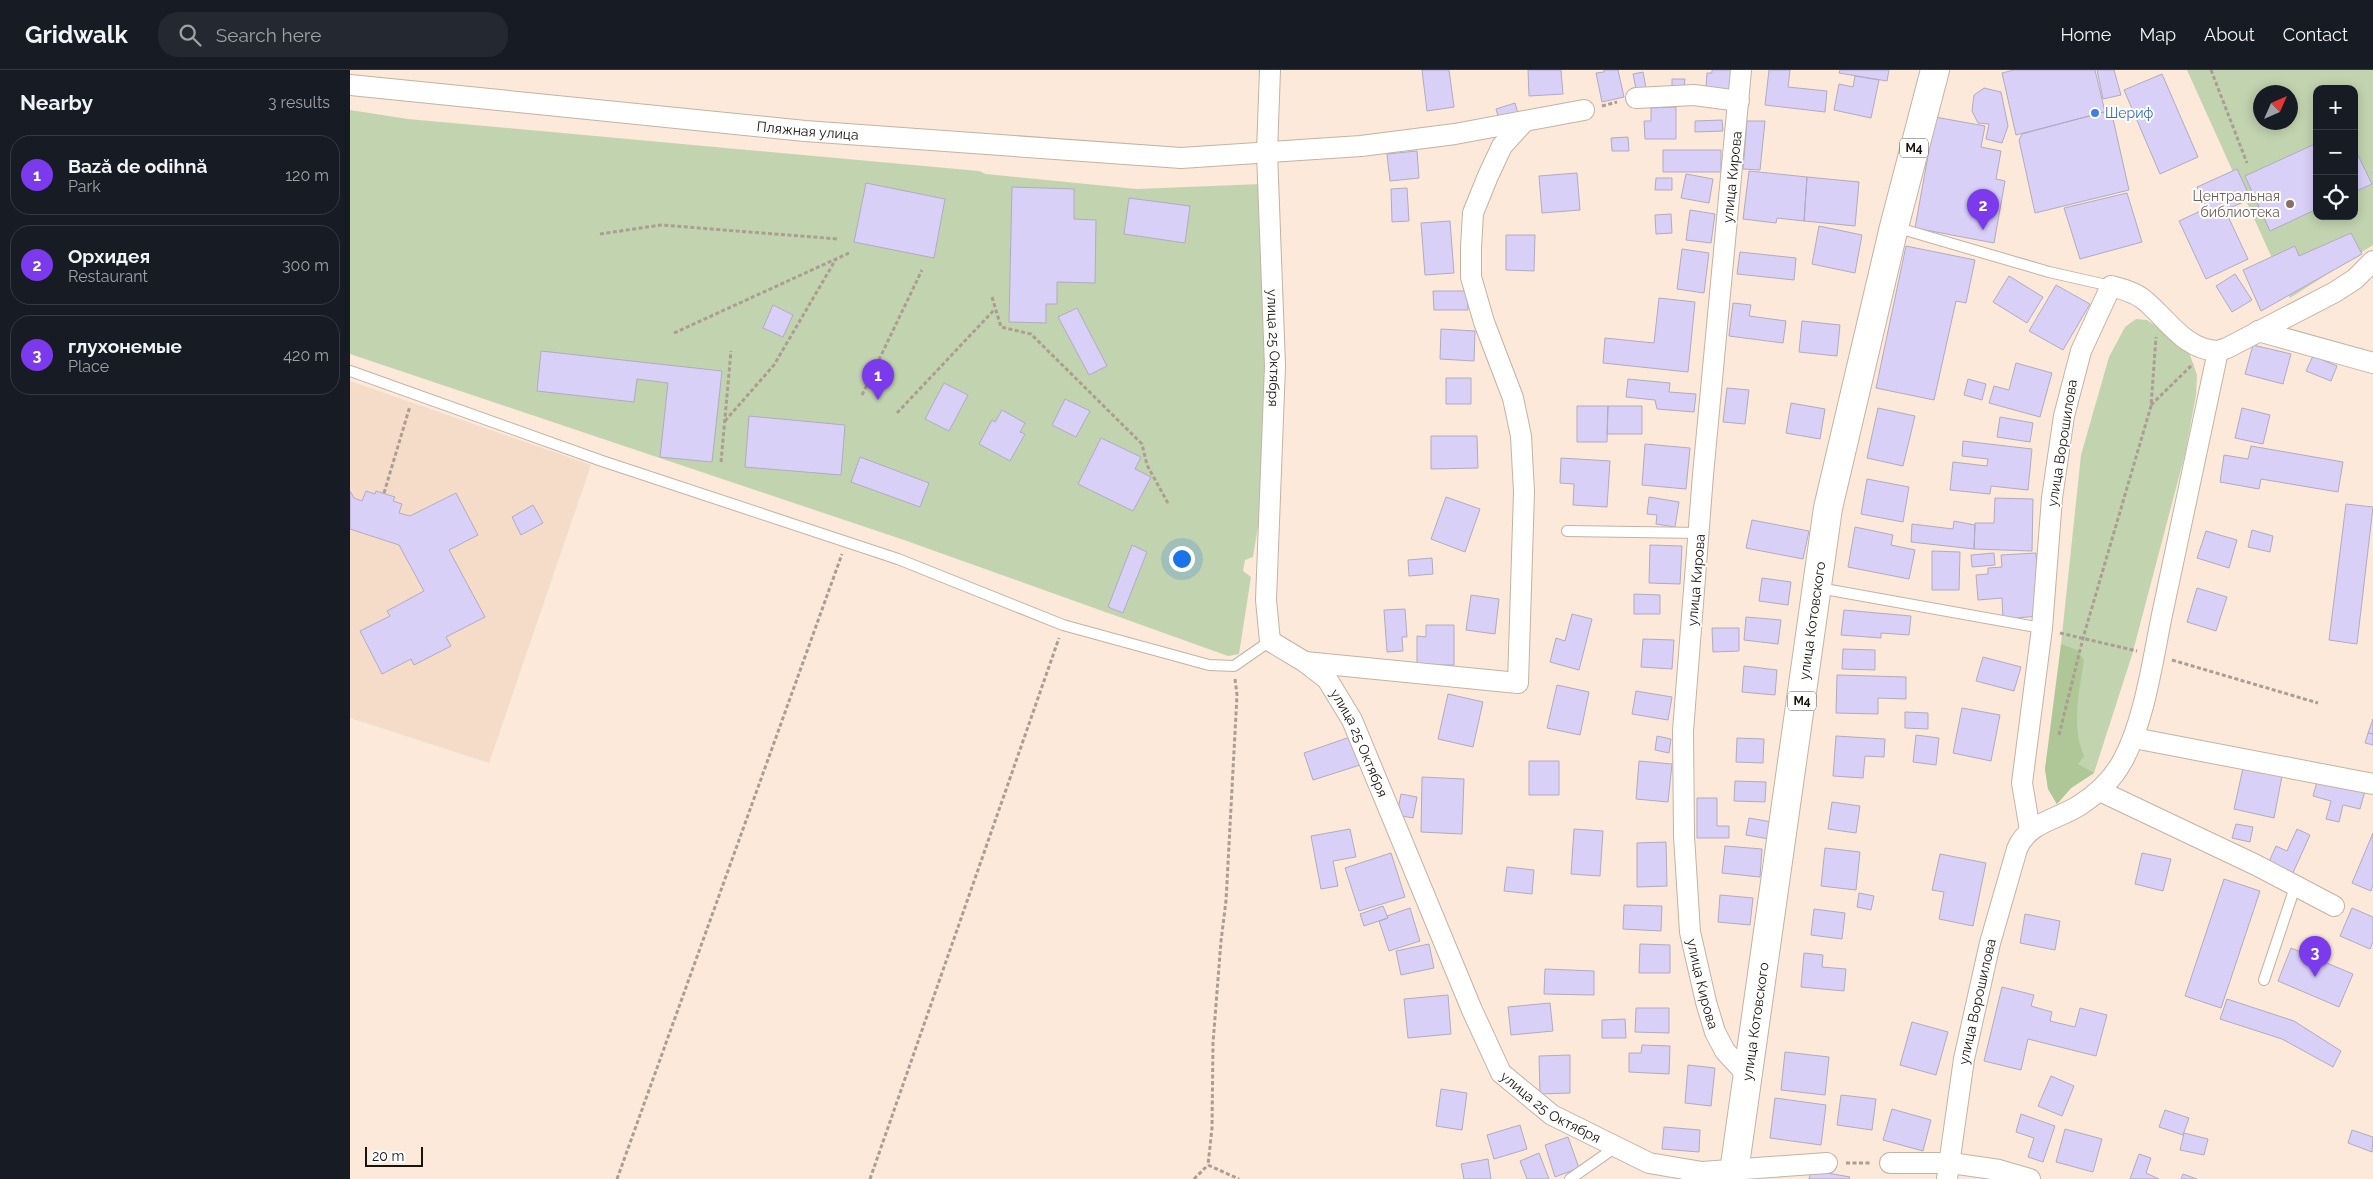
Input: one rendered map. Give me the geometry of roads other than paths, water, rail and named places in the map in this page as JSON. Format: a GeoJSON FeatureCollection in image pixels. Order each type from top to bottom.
{"type":"FeatureCollection","features":[{"type":"Feature","properties":{"kind":"highway","name":"улица Котовского"},"geometry":{"type":"LineString","coordinates":[[1734,1174],[1828,508],[1894,227],[1935,70]]}},
{"type":"Feature","properties":{"kind":"street","name":"улица 25 Октября"},"geometry":{"type":"LineString","coordinates":[[1270,70],[1267,152],[1275,366],[1266,600],[1270,641],[1305,662],[1327,679],[1352,720],[1472,1010],[1501,1073],[1552,1115],[1649,1163],[1702,1172],[1734,1174],[1827,1163]]}},
{"type":"Feature","properties":{"kind":"street","name":"улица Кирова"},"geometry":{"type":"LineString","coordinates":[[1741,70],[1704,466],[1683,731],[1684,836],[1690,932],[1715,1032],[1725,1051],[1749,1076]]}},
{"type":"Feature","properties":{"kind":"street","name":"Пляжная улица"},"geometry":{"type":"LineString","coordinates":[[350,85],[805,131],[1181,158],[1361,146],[1455,134],[1584,110]]}},
{"type":"Feature","properties":{"kind":"street"},"geometry":{"type":"LineString","coordinates":[[1636,98],[1694,95],[1739,101]]}},
{"type":"Feature","properties":{"kind":"street"},"geometry":{"type":"LineString","coordinates":[[1305,662],[1518,683],[1524,492],[1521,436],[1513,398],[1484,322],[1471,277],[1471,248],[1473,213],[1488,176],[1502,146],[1523,122]]}},
{"type":"Feature","properties":{"kind":"street"},"geometry":{"type":"LineString","coordinates":[[2111,286],[2128,291],[2143,299],[2187,341],[2212,350],[2227,348],[2335,292],[2355,279],[2373,261]]}},
{"type":"Feature","properties":{"kind":"street","name":"улица Ворошилова"},"geometry":{"type":"LineString","coordinates":[[2030,830],[2022,783],[2042,628],[2052,498],[2064,416],[2081,351],[2111,286]]}},
{"type":"Feature","properties":{"kind":"street"},"geometry":{"type":"LineString","coordinates":[[2258,332],[2373,363]]}},
{"type":"Feature","properties":{"kind":"street","name":"улица Ворошилова"},"geometry":{"type":"LineString","coordinates":[[1949,1171],[1964,1059],[1990,943],[2021,838],[2030,830],[2078,806],[2100,791],[2121,764],[2134,738],[2154,655],[2212,350]]}},
{"type":"Feature","properties":{"kind":"street"},"geometry":{"type":"LineString","coordinates":[[2134,738],[2373,784]]}},
{"type":"Feature","properties":{"kind":"street"},"geometry":{"type":"LineString","coordinates":[[2100,791],[2256,865],[2295,888],[2334,906]]}},
{"type":"Feature","properties":{"kind":"street"},"geometry":{"type":"LineString","coordinates":[[1890,1163],[2030,1179]]}},
{"type":"Feature","properties":{"kind":"lane"},"geometry":{"type":"LineString","coordinates":[[1894,227],[2049,272],[2111,286]]}},
{"type":"Feature","properties":{"kind":"lane"},"geometry":{"type":"LineString","coordinates":[[350,371],[602,461],[898,559],[1063,625],[1208,665],[1234,666],[1270,641]]}},
{"type":"Feature","properties":{"kind":"lane"},"geometry":{"type":"LineString","coordinates":[[1567,531],[1700,533]]}},
{"type":"Feature","properties":{"kind":"lane"},"geometry":{"type":"LineString","coordinates":[[1818,588],[2042,628]]}},
{"type":"Feature","properties":{"kind":"lane"},"geometry":{"type":"LineString","coordinates":[[2264,980],[2295,888]]}},
{"type":"Feature","properties":{"kind":"lane"},"geometry":{"type":"LineString","coordinates":[[1570,1179],[1616,1147]]}},
{"type":"Feature","properties":{"kind":"place","name":"Шериф"},"geometry":{"type":"Point","coordinates":[2095,113]}},
{"type":"Feature","properties":{"kind":"place","name":"Центральная библиотека"},"geometry":{"type":"Point","coordinates":[2290,204]}},
{"type":"Feature","properties":{"kind":"place","name":"Орхидея"},"geometry":{"type":"Point","coordinates":[1983,230]}},
{"type":"Feature","properties":{"kind":"place","name":"Bază de odihnă"},"geometry":{"type":"Point","coordinates":[878,400]}},
{"type":"Feature","properties":{"kind":"place","name":"глухонемые"},"geometry":{"type":"Point","coordinates":[2315,977]}}]}
